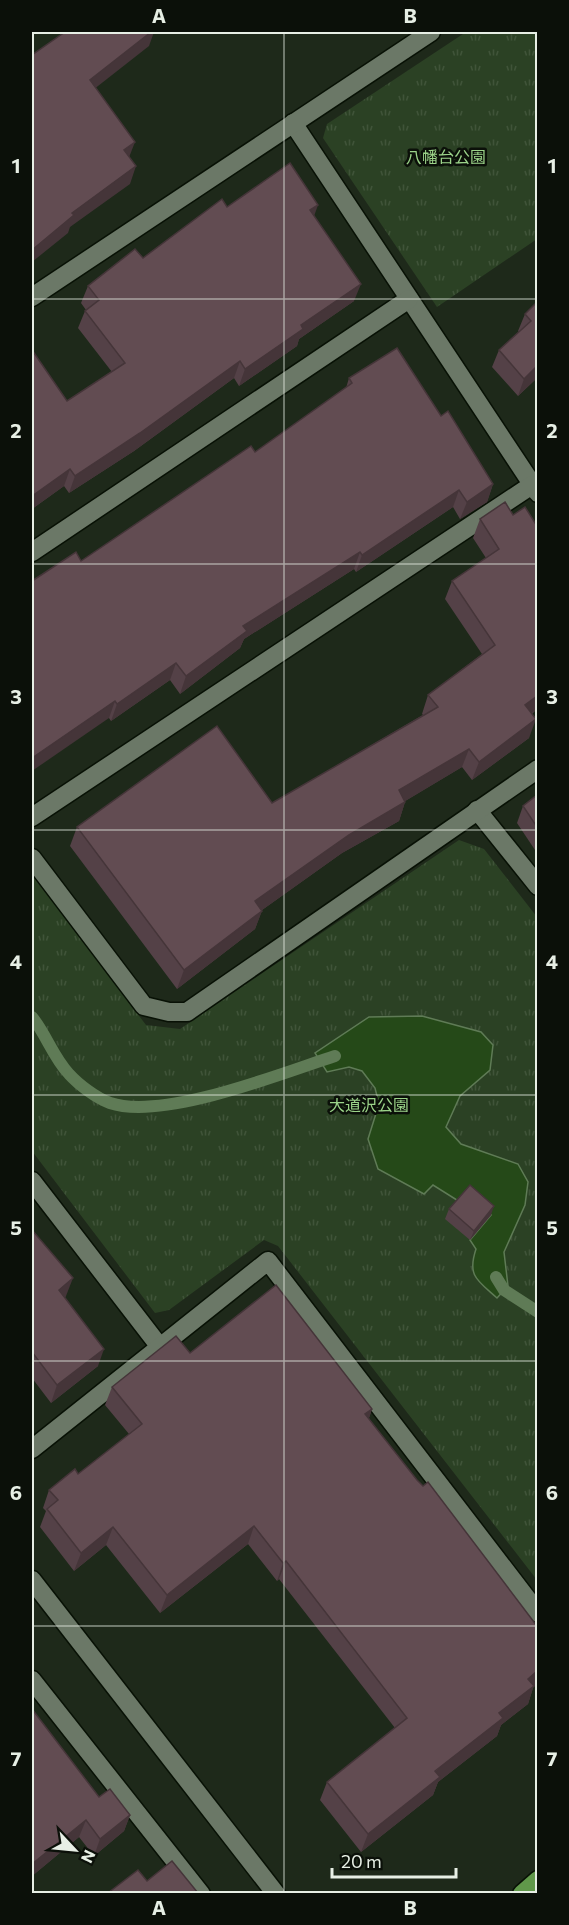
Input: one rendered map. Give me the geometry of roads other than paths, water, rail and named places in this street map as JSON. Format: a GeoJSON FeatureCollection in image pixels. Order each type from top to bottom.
{"type":"FeatureCollection","features":[{"type":"Feature","properties":{"kind":"main road"},"geometry":{"type":"LineString","coordinates":[[522,1893],[537,1880]]}},
{"type":"Feature","properties":{"kind":"street"},"geometry":{"type":"LineString","coordinates":[[32,297],[431,32]]}},
{"type":"Feature","properties":{"kind":"street"},"geometry":{"type":"LineString","coordinates":[[32,817],[535,489],[293,123]]}},
{"type":"Feature","properties":{"kind":"street"},"geometry":{"type":"LineString","coordinates":[[32,552],[409,299]]}},
{"type":"Feature","properties":{"kind":"street"},"geometry":{"type":"LineString","coordinates":[[32,858],[144,1006],[169,1012],[187,1012],[537,769]]}},
{"type":"Feature","properties":{"kind":"street"},"geometry":{"type":"LineString","coordinates":[[477,810],[537,886]]}},
{"type":"Feature","properties":{"kind":"street"},"geometry":{"type":"LineString","coordinates":[[32,1181],[160,1347]]}},
{"type":"Feature","properties":{"kind":"street"},"geometry":{"type":"LineString","coordinates":[[32,1449],[268,1261],[537,1613]]}},
{"type":"Feature","properties":{"kind":"street"},"geometry":{"type":"LineString","coordinates":[[32,1580],[276,1893]]}},
{"type":"Feature","properties":{"kind":"street"},"geometry":{"type":"LineString","coordinates":[[32,1680],[201,1893]]}},
{"type":"Feature","properties":{"kind":"waterway"},"geometry":{"type":"LineString","coordinates":[[32,1017],[58,1060],[77,1082],[105,1101],[133,1107],[191,1101],[335,1056]]}},
{"type":"Feature","properties":{"kind":"waterway"},"geometry":{"type":"LineString","coordinates":[[496,1277],[504,1290],[538,1312]]}},
{"type":"Feature","properties":{"kind":"park label","name":"八幡台公園"},"geometry":{"type":"Point","coordinates":[446,156]}},
{"type":"Feature","properties":{"kind":"park label","name":"大道沢公園"},"geometry":{"type":"Point","coordinates":[369,1104]}}]}
